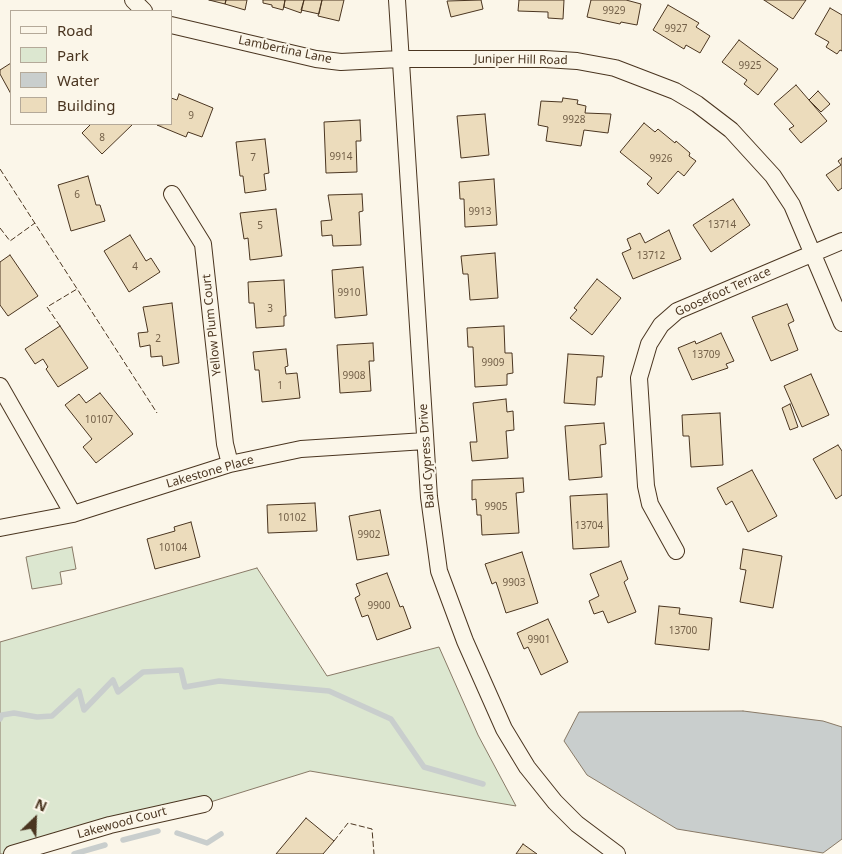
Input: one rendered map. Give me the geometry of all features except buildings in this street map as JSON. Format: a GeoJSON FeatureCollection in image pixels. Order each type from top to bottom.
{"type":"FeatureCollection","features":[{"type":"Feature","properties":{"kind":"street"},"geometry":{"type":"LineString","coordinates":[[133,0],[143,10]]}},
{"type":"Feature","properties":{"kind":"street","name":"Bald Cypress Drive"},"geometry":{"type":"LineString","coordinates":[[397,0],[399,59],[429,497],[439,571],[465,641],[504,728],[527,767],[555,802],[585,830],[617,854]]}},
{"type":"Feature","properties":{"kind":"street","name":"Lambertina Lane"},"geometry":{"type":"LineString","coordinates":[[172,25],[316,59],[341,62],[399,59]]}},
{"type":"Feature","properties":{"kind":"street","name":"Juniper Hill Road"},"geometry":{"type":"LineString","coordinates":[[399,59],[545,59],[577,61],[615,68],[675,91],[697,104],[731,130],[749,147],[773,176],[792,205],[842,323]]}},
{"type":"Feature","properties":{"kind":"street","name":"Yellow Plum Court"},"geometry":{"type":"LineString","coordinates":[[172,194],[203,244],[225,444],[230,464]]}},
{"type":"Feature","properties":{"kind":"street","name":"Goosefoot Terrace"},"geometry":{"type":"LineString","coordinates":[[676,551],[650,504],[646,486],[639,378],[649,344],[661,325],[677,311],[842,241]]}},
{"type":"Feature","properties":{"kind":"street"},"geometry":{"type":"LineString","coordinates":[[0,386],[73,514]]}},
{"type":"Feature","properties":{"kind":"street","name":"Lakestone Place"},"geometry":{"type":"LineString","coordinates":[[0,528],[73,514],[230,464],[301,450],[425,441]]}},
{"type":"Feature","properties":{"kind":"street","name":"Lakewood Court"},"geometry":{"type":"LineString","coordinates":[[12,854],[118,823],[204,804]]}},
{"type":"Feature","properties":{"kind":"green space"},"geometry":{"type":"Polygon","coordinates":[[[72,547],[76,569],[60,572],[62,584],[32,589],[26,557],[72,547]]]}},
{"type":"Feature","properties":{"kind":"green space"},"geometry":{"type":"Polygon","coordinates":[[[257,568],[327,676],[439,647],[478,735],[516,806],[310,771],[204,804],[12,854],[0,854],[0,642],[257,568]]]}},
{"type":"Feature","properties":{"kind":"water"},"geometry":{"type":"Polygon","coordinates":[[[743,711],[823,721],[842,727],[842,839],[823,853],[677,829],[587,775],[564,741],[579,712],[743,711]]]}},
{"type":"Feature","properties":{"kind":"waterway"},"geometry":{"type":"LineString","coordinates":[[0,719],[2,715],[14,713],[37,717],[52,716],[79,691],[84,710],[113,680],[118,692],[143,672],[181,670],[185,687],[219,681],[329,691],[391,719],[424,767],[483,784]]}},
{"type":"Feature","properties":{"kind":"waterway"},"geometry":{"type":"LineString","coordinates":[[123,840],[158,831]]}},
{"type":"Feature","properties":{"kind":"waterway"},"geometry":{"type":"LineString","coordinates":[[177,833],[207,843],[221,834]]}},
{"type":"Feature","properties":{"kind":"waterway"},"geometry":{"type":"LineString","coordinates":[[74,854],[105,845]]}},
{"type":"Feature","properties":{"kind":"fence"},"geometry":{"type":"LineString","coordinates":[[0,169],[157,413]]}},
{"type":"Feature","properties":{"kind":"fence"},"geometry":{"type":"LineString","coordinates":[[0,228],[10,241],[35,223]]}},
{"type":"Feature","properties":{"kind":"fence"},"geometry":{"type":"LineString","coordinates":[[60,326],[47,307],[77,289]]}},
{"type":"Feature","properties":{"kind":"fence"},"geometry":{"type":"LineString","coordinates":[[334,841],[348,823],[372,829],[374,854]]}}]}
